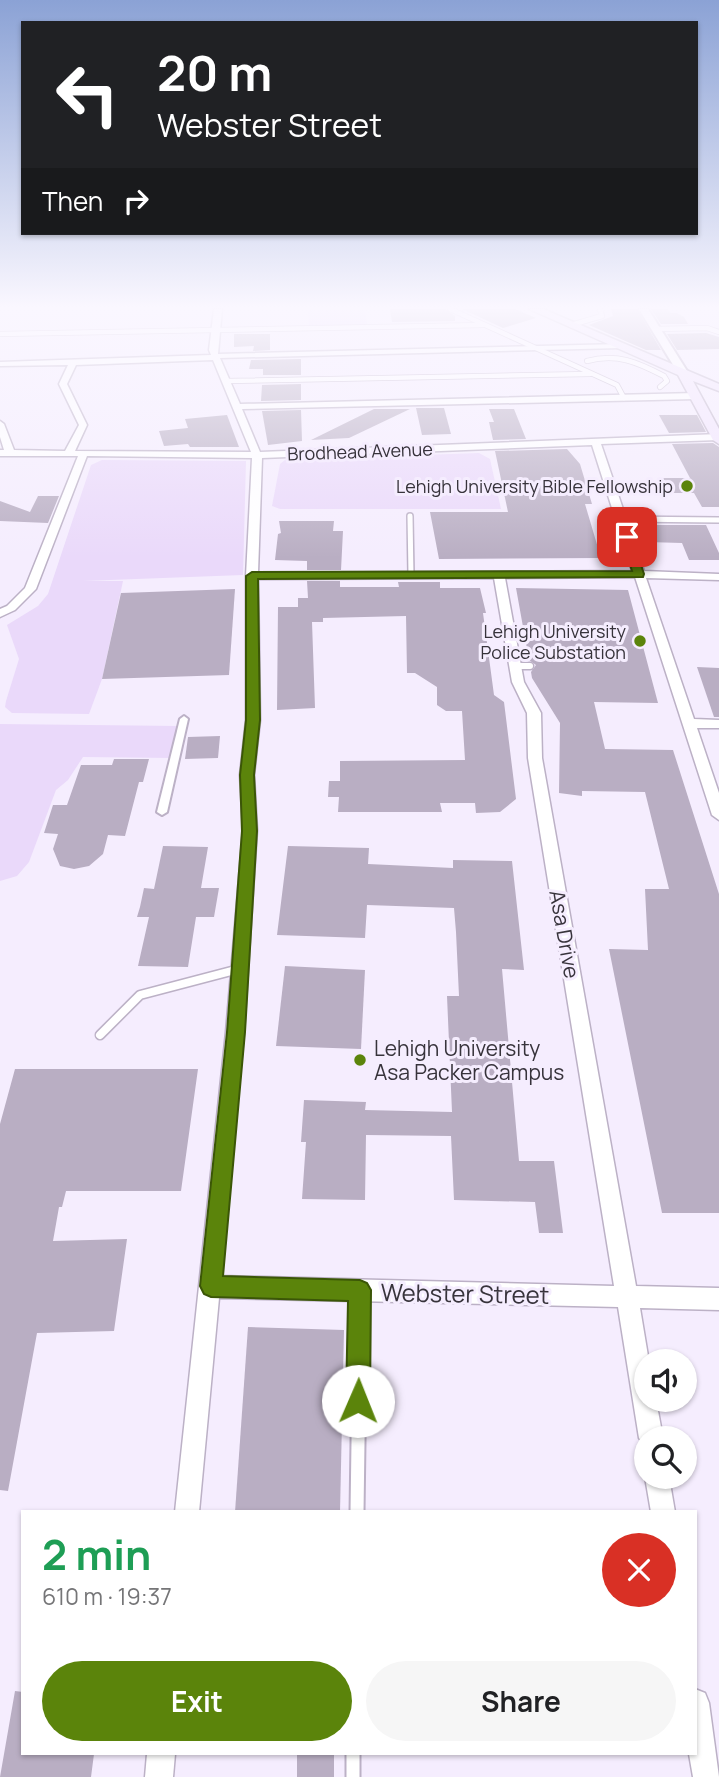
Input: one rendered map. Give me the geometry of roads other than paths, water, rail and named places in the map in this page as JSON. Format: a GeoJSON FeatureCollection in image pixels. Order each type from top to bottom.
{"type":"FeatureCollection","features":[{"type":"Feature","properties":{"kind":"main road"},"geometry":{"type":"LineString","coordinates":[[694,392],[718,438]]}},
{"type":"Feature","properties":{"kind":"street"},"geometry":{"type":"LineString","coordinates":[[67,392],[83,425],[69,453]]}},
{"type":"Feature","properties":{"kind":"street"},"geometry":{"type":"LineString","coordinates":[[187,1510],[211,1286],[250,831],[247,775],[253,720],[252,576],[257,454],[230,392]]}},
{"type":"Feature","properties":{"kind":"street"},"geometry":{"type":"LineString","coordinates":[[236,407],[696,396]]}},
{"type":"Feature","properties":{"kind":"street"},"geometry":{"type":"LineString","coordinates":[[0,424],[5,453]]}},
{"type":"Feature","properties":{"kind":"street","name":"Brodhead Avenue"},"geometry":{"type":"LineString","coordinates":[[5,453],[257,454],[718,438]]}},
{"type":"Feature","properties":{"kind":"street"},"geometry":{"type":"LineString","coordinates":[[595,441],[719,815]]}},
{"type":"Feature","properties":{"kind":"street"},"geometry":{"type":"LineString","coordinates":[[0,613],[11,608],[30,589],[84,453]]}},
{"type":"Feature","properties":{"kind":"street"},"geometry":{"type":"LineString","coordinates":[[252,576],[639,574],[719,577]]}},
{"type":"Feature","properties":{"kind":"street","name":"Asa Drive"},"geometry":{"type":"LineString","coordinates":[[499,575],[523,666],[518,682],[534,713],[535,758],[649,1426]]}},
{"type":"Feature","properties":{"kind":"street"},"geometry":{"type":"LineString","coordinates":[[162,812],[184,719]]}},
{"type":"Feature","properties":{"kind":"street"},"geometry":{"type":"LineString","coordinates":[[688,723],[719,724]]}},
{"type":"Feature","properties":{"kind":"street","name":"Webster Street"},"geometry":{"type":"LineString","coordinates":[[211,1286],[719,1299]]}},
{"type":"Feature","properties":{"kind":"street"},"geometry":{"type":"LineString","coordinates":[[659,1489],[663,1510]]}},
{"type":"Feature","properties":{"kind":"street"},"geometry":{"type":"LineString","coordinates":[[697,1715],[707,1777]]}},
{"type":"Feature","properties":{"kind":"street"},"geometry":{"type":"LineString","coordinates":[[159,1777],[161,1755]]}},
{"type":"Feature","properties":{"kind":"lane"},"geometry":{"type":"LineString","coordinates":[[621,392],[624,398]]}},
{"type":"Feature","properties":{"kind":"lane"},"geometry":{"type":"LineString","coordinates":[[410,516],[411,575]]}},
{"type":"Feature","properties":{"kind":"lane"},"geometry":{"type":"LineString","coordinates":[[621,519],[719,520]]}},
{"type":"Feature","properties":{"kind":"lane"},"geometry":{"type":"LineString","coordinates":[[100,1035],[140,995],[239,969]]}},
{"type":"Feature","properties":{"kind":"lane"},"geometry":{"type":"LineString","coordinates":[[357,1510],[360,1290]]}},
{"type":"Feature","properties":{"kind":"lane"},"geometry":{"type":"LineString","coordinates":[[353,1755],[353,1777]]}},
{"type":"Feature","properties":{"kind":"place","name":"Lehigh University Bible Fellowship"},"geometry":{"type":"Point","coordinates":[687,486]}},
{"type":"Feature","properties":{"kind":"place","name":"Lehigh University Police Substation"},"geometry":{"type":"Point","coordinates":[640,641]}},
{"type":"Feature","properties":{"kind":"place","name":"Lehigh University Asa Packer Campus"},"geometry":{"type":"Point","coordinates":[360,1060]}}]}
